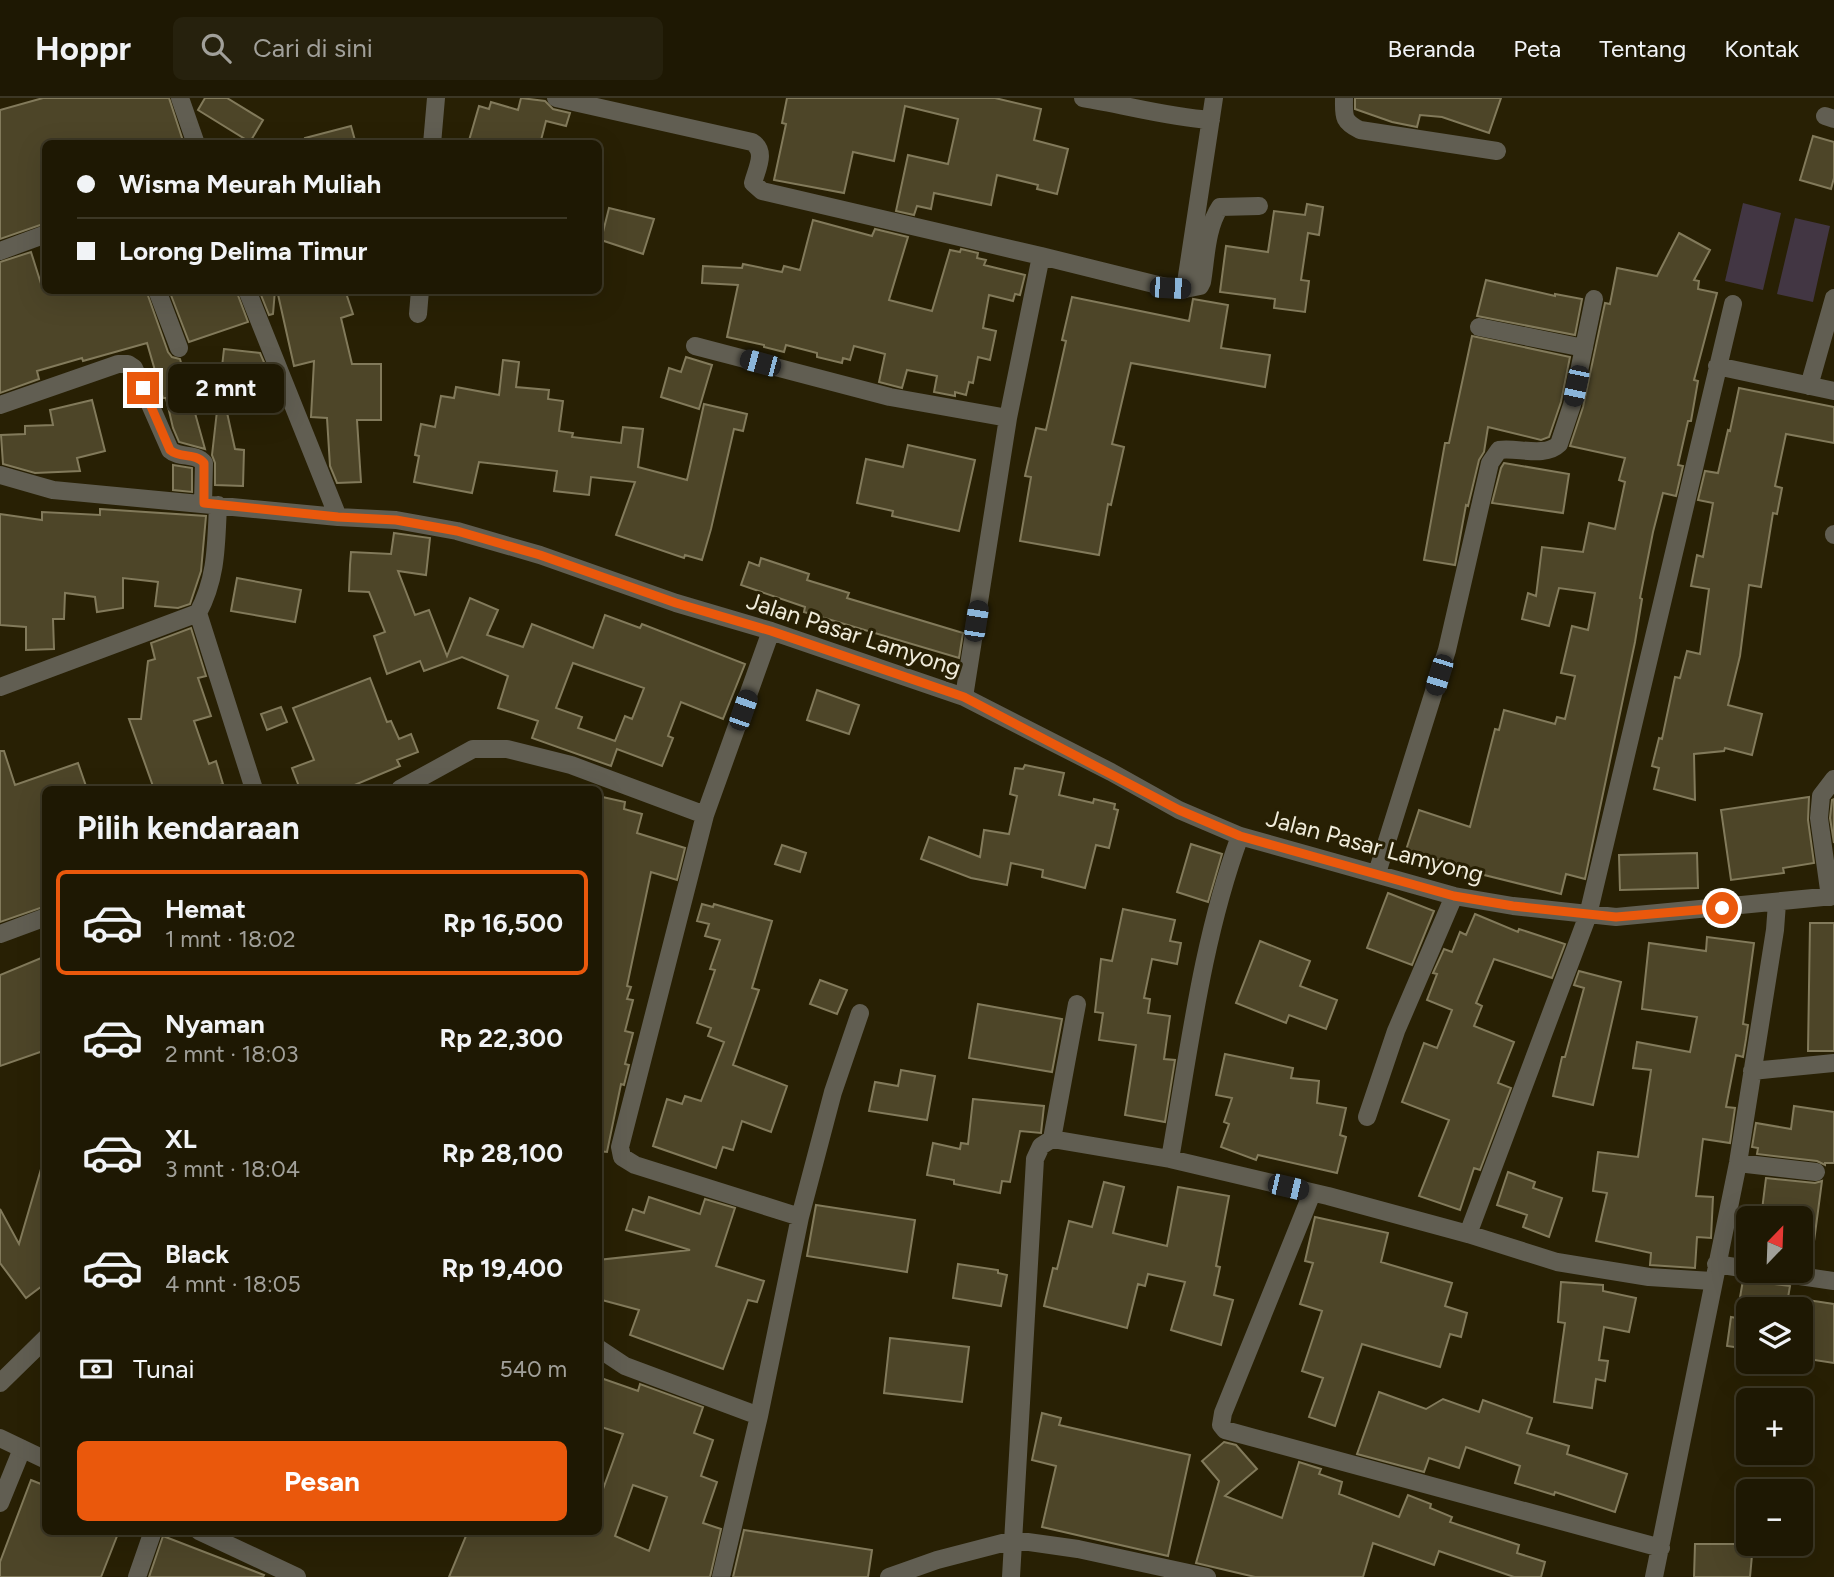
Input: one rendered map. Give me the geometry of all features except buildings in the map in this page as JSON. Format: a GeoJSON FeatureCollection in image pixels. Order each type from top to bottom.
{"type":"FeatureCollection","features":[{"type":"Feature","properties":{"kind":"street"},"geometry":{"type":"LineString","coordinates":[[180,98],[196,140]]}},
{"type":"Feature","properties":{"kind":"street"},"geometry":{"type":"LineString","coordinates":[[432,140],[436,98]]}},
{"type":"Feature","properties":{"kind":"street"},"geometry":{"type":"LineString","coordinates":[[556,98],[751,142],[758,146],[761,152],[754,183],[762,191],[1170,288],[1185,289],[1199,286],[1202,282],[1214,215],[1220,207],[1259,206]]}},
{"type":"Feature","properties":{"kind":"street"},"geometry":{"type":"LineString","coordinates":[[1083,98],[1173,117],[1211,120]]}},
{"type":"Feature","properties":{"kind":"street"},"geometry":{"type":"LineString","coordinates":[[1185,289],[1214,98]]}},
{"type":"Feature","properties":{"kind":"street"},"geometry":{"type":"LineString","coordinates":[[1344,98],[1344,117],[1348,125],[1360,130],[1497,151]]}},
{"type":"Feature","properties":{"kind":"street"},"geometry":{"type":"LineString","coordinates":[[0,251],[39,236]]}},
{"type":"Feature","properties":{"kind":"street"},"geometry":{"type":"LineString","coordinates":[[964,697],[1008,418],[1041,256]]}},
{"type":"Feature","properties":{"kind":"street"},"geometry":{"type":"LineString","coordinates":[[159,294],[179,348]]}},
{"type":"Feature","properties":{"kind":"street"},"geometry":{"type":"LineString","coordinates":[[249,294],[338,517]]}},
{"type":"Feature","properties":{"kind":"street"},"geometry":{"type":"LineString","coordinates":[[418,314],[420,294]]}},
{"type":"Feature","properties":{"kind":"street"},"geometry":{"type":"LineString","coordinates":[[1809,386],[1834,298]]}},
{"type":"Feature","properties":{"kind":"street"},"geometry":{"type":"LineString","coordinates":[[1377,873],[1447,650],[1490,463],[1499,450],[1509,448],[1546,452],[1559,444],[1572,405],[1594,299]]}},
{"type":"Feature","properties":{"kind":"street"},"geometry":{"type":"LineString","coordinates":[[1468,1234],[1588,915],[1733,304]]}},
{"type":"Feature","properties":{"kind":"street"},"geometry":{"type":"LineString","coordinates":[[1479,327],[1584,348]]}},
{"type":"Feature","properties":{"kind":"street"},"geometry":{"type":"LineString","coordinates":[[695,346],[890,397],[1008,418]]}},
{"type":"Feature","properties":{"kind":"street"},"geometry":{"type":"LineString","coordinates":[[0,405],[118,364],[128,364],[134,368],[170,450],[174,454],[196,457],[204,463],[211,504],[214,572],[209,592],[198,613],[0,687]]}},
{"type":"Feature","properties":{"kind":"street"},"geometry":{"type":"LineString","coordinates":[[1717,366],[1834,391]]}},
{"type":"Feature","properties":{"kind":"street","name":"Jalan Pasar Lamyong"},"geometry":{"type":"LineString","coordinates":[[0,475],[53,490],[396,520],[457,531],[540,555],[676,603],[771,631],[964,697],[1179,810],[1240,836],[1454,896],[1588,915],[1640,916],[1832,897]]}},
{"type":"Feature","properties":{"kind":"street"},"geometry":{"type":"LineString","coordinates":[[198,613],[253,786]]}},
{"type":"Feature","properties":{"kind":"street"},"geometry":{"type":"LineString","coordinates":[[771,631],[705,815],[620,1147],[622,1157],[635,1166],[800,1217]]}},
{"type":"Feature","properties":{"kind":"street"},"geometry":{"type":"LineString","coordinates":[[405,786],[473,749],[507,749],[571,765],[705,815]]}},
{"type":"Feature","properties":{"kind":"street"},"geometry":{"type":"LineString","coordinates":[[1832,897],[1819,818],[1821,796],[1834,779]]}},
{"type":"Feature","properties":{"kind":"street"},"geometry":{"type":"LineString","coordinates":[[1170,1159],[1207,949],[1230,861],[1240,836]]}},
{"type":"Feature","properties":{"kind":"street"},"geometry":{"type":"LineString","coordinates":[[1367,1117],[1396,1031],[1454,896]]}},
{"type":"Feature","properties":{"kind":"street"},"geometry":{"type":"LineString","coordinates":[[1654,1577],[1738,1163],[1777,903]]}},
{"type":"Feature","properties":{"kind":"street"},"geometry":{"type":"LineString","coordinates":[[0,934],[42,918]]}},
{"type":"Feature","properties":{"kind":"street"},"geometry":{"type":"LineString","coordinates":[[1052,1139],[1077,1004]]}},
{"type":"Feature","properties":{"kind":"street"},"geometry":{"type":"LineString","coordinates":[[721,1577],[759,1416],[800,1217],[833,1092],[860,1013]]}},
{"type":"Feature","properties":{"kind":"street"},"geometry":{"type":"LineString","coordinates":[[1752,1071],[1834,1063]]}},
{"type":"Feature","properties":{"kind":"street"},"geometry":{"type":"LineString","coordinates":[[1011,1577],[1035,1159],[1041,1146],[1052,1139],[1170,1159],[1312,1193],[1468,1234],[1557,1262],[1649,1277],[1736,1270]]}},
{"type":"Feature","properties":{"kind":"street"},"geometry":{"type":"LineString","coordinates":[[1738,1163],[1816,1172]]}},
{"type":"Feature","properties":{"kind":"street"},"geometry":{"type":"LineString","coordinates":[[1312,1193],[1223,1413],[1222,1425],[1225,1430],[1661,1548]]}},
{"type":"Feature","properties":{"kind":"street"},"geometry":{"type":"LineString","coordinates":[[1813,1278],[1834,1281]]}},
{"type":"Feature","properties":{"kind":"street"},"geometry":{"type":"LineString","coordinates":[[0,1383],[42,1342]]}},
{"type":"Feature","properties":{"kind":"street"},"geometry":{"type":"LineString","coordinates":[[602,1351],[625,1366],[759,1416]]}},
{"type":"Feature","properties":{"kind":"street"},"geometry":{"type":"LineString","coordinates":[[0,1438],[42,1458]]}},
{"type":"Feature","properties":{"kind":"street"},"geometry":{"type":"LineString","coordinates":[[0,1503],[22,1449]]}},
{"type":"Feature","properties":{"kind":"street"},"geometry":{"type":"LineString","coordinates":[[137,1577],[152,1535]]}},
{"type":"Feature","properties":{"kind":"street"},"geometry":{"type":"LineString","coordinates":[[208,1535],[297,1577]]}},
{"type":"Feature","properties":{"kind":"street"},"geometry":{"type":"LineString","coordinates":[[889,1577],[937,1560],[1014,1540],[1077,1549],[1207,1577]]}},
{"type":"Feature","properties":{"kind":"shaded area"},"geometry":{"type":"Polygon","coordinates":[[[1743,203],[1781,213],[1763,290],[1725,281],[1743,203]]]}},
{"type":"Feature","properties":{"kind":"shaded area"},"geometry":{"type":"Polygon","coordinates":[[[1795,218],[1830,226],[1813,302],[1777,294],[1795,218]]]}},
{"type":"Feature","properties":{"kind":"route"},"geometry":{"type":"LineString","coordinates":[[143,388],[170,450],[174,454],[202,459],[205,469],[204,503],[338,517],[396,520],[457,531],[540,555],[676,603],[771,631],[964,697],[1179,810],[1240,836],[1454,896],[1513,906],[1616,917],[1722,908]]}}]}
